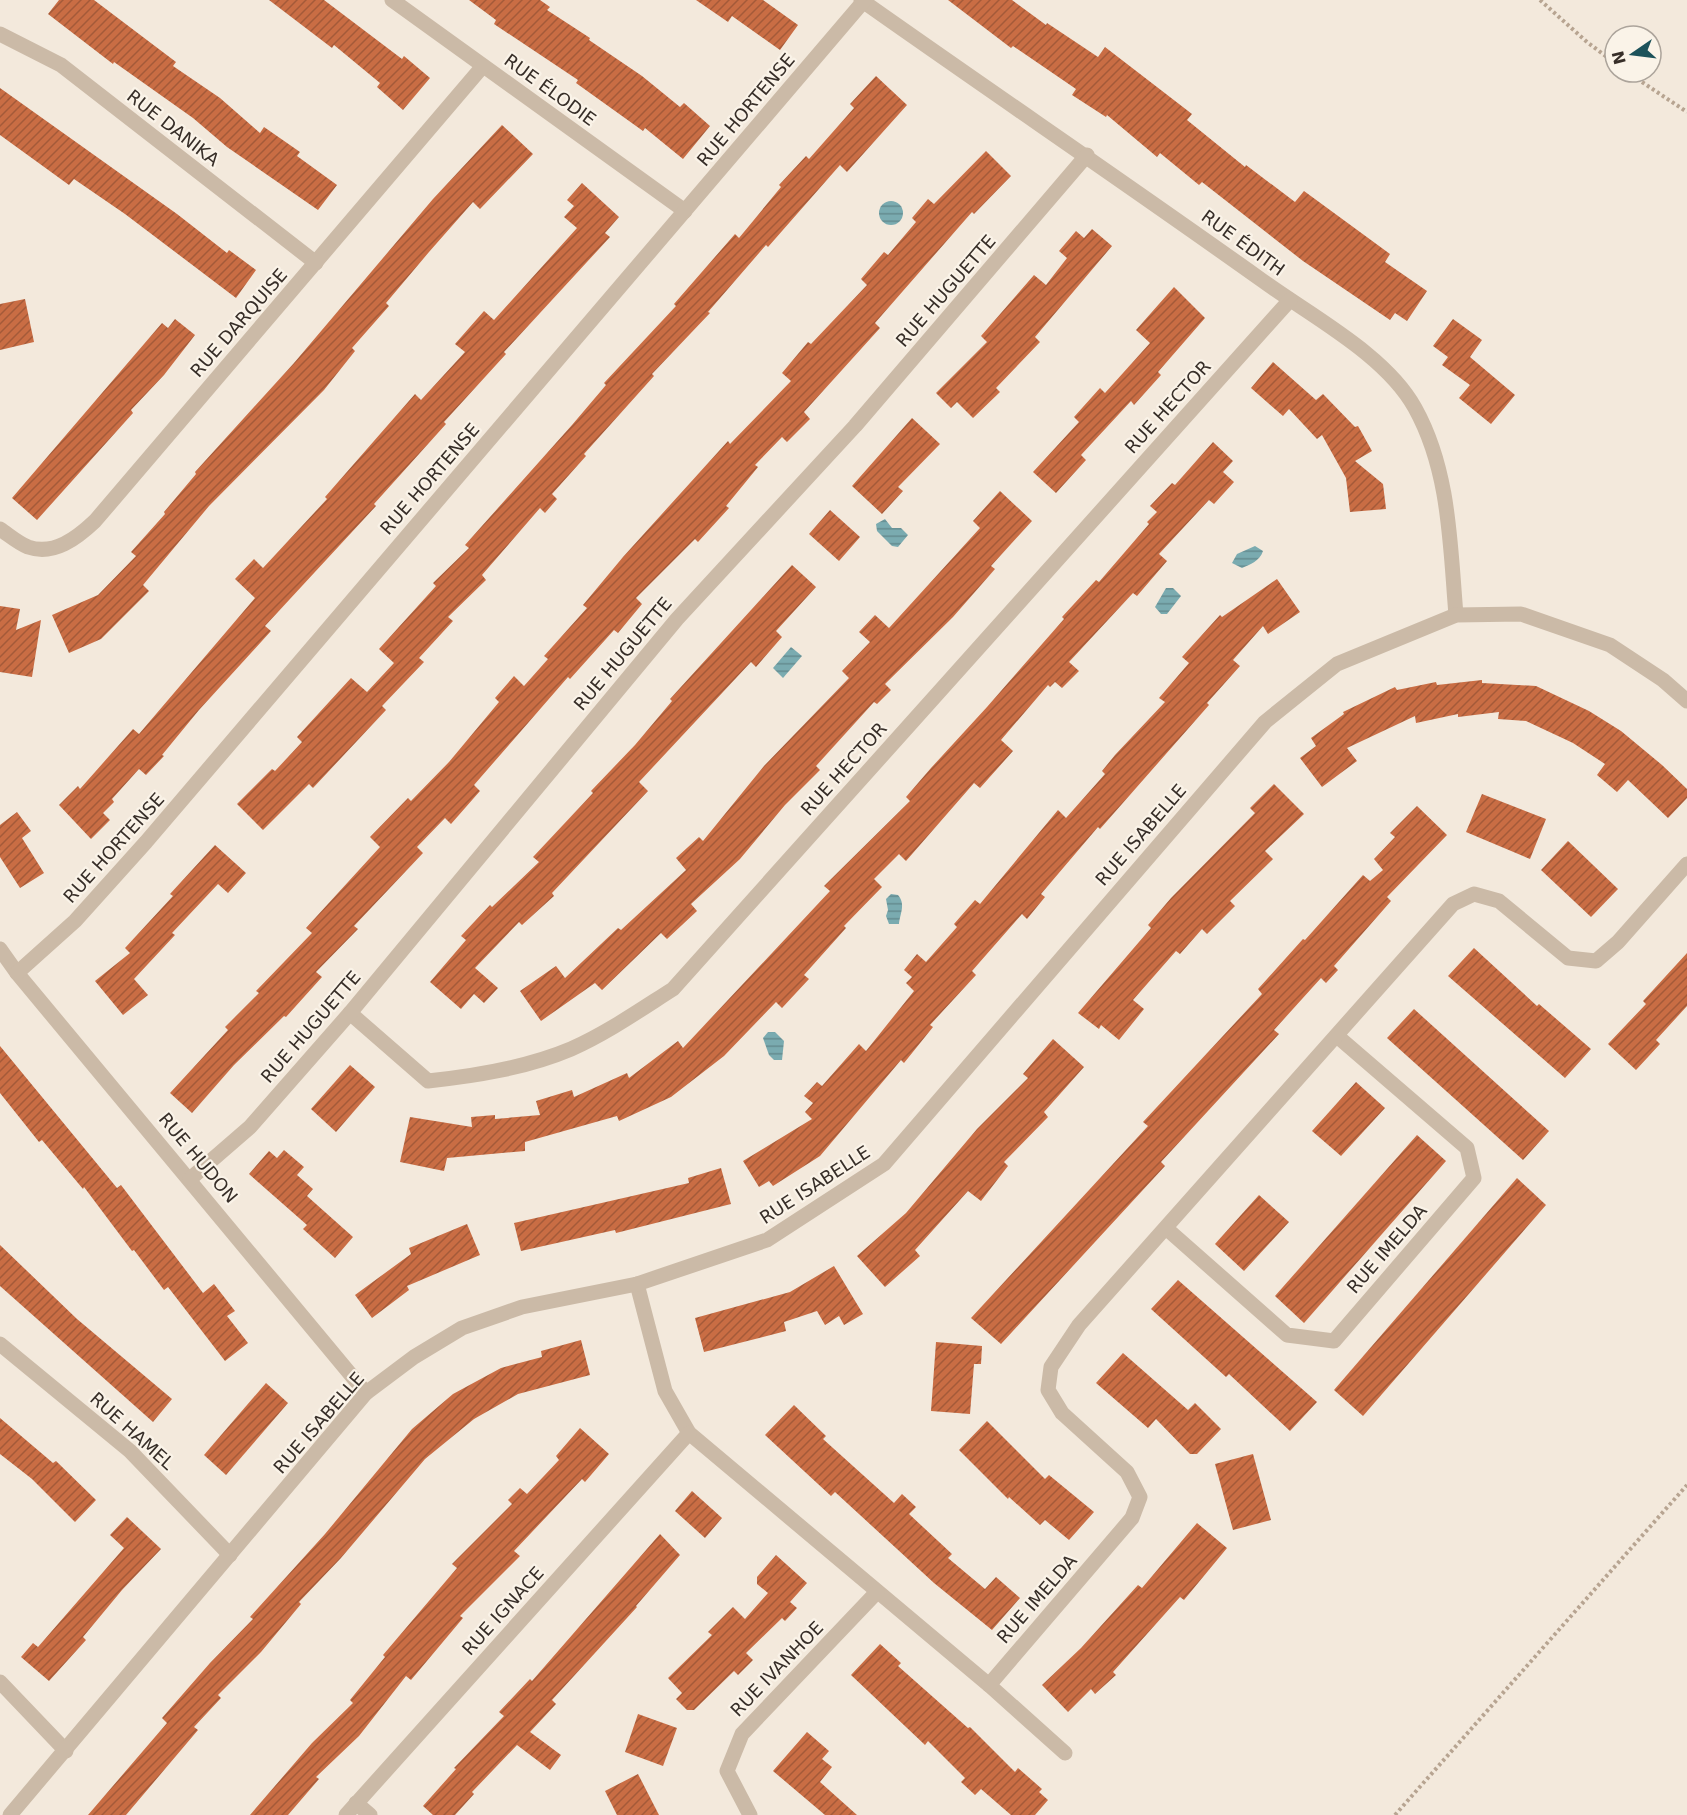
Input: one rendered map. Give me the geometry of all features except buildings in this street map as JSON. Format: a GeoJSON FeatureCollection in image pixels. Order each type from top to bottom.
{"type":"FeatureCollection","features":[{"type":"Feature","properties":{"kind":"street","name":"RUE ÉLODIE"},"geometry":{"type":"LineString","coordinates":[[392,0],[685,212]]}},
{"type":"Feature","properties":{"kind":"street","name":"RUE ÉDITH"},"geometry":{"type":"LineString","coordinates":[[862,1],[1088,155],[1376,359],[1414,405],[1434,445],[1444,491],[1456,615]]}},
{"type":"Feature","properties":{"kind":"street","name":"RUE HORTENSE"},"geometry":{"type":"LineString","coordinates":[[17,973],[75,921],[146,842],[685,212],[862,1]]}},
{"type":"Feature","properties":{"kind":"street","name":"RUE DANIKA"},"geometry":{"type":"LineString","coordinates":[[0,34],[61,65],[316,264]]}},
{"type":"Feature","properties":{"kind":"street","name":"RUE DARQUISE"},"geometry":{"type":"LineString","coordinates":[[0,529],[29,547],[50,549],[75,540],[95,521],[483,66]]}},
{"type":"Feature","properties":{"kind":"street","name":"RUE HUGUETTE"},"geometry":{"type":"LineString","coordinates":[[190,1179],[250,1127],[350,1013],[677,619],[855,426],[1088,155]]}},
{"type":"Feature","properties":{"kind":"street","name":"RUE HECTOR"},"geometry":{"type":"LineString","coordinates":[[350,1013],[428,1081],[470,1077],[510,1069],[570,1049],[625,1020],[673,989],[1290,300]]}},
{"type":"Feature","properties":{"kind":"street","name":"RUE ISABELLE"},"geometry":{"type":"LineString","coordinates":[[10,1815],[366,1393],[414,1357],[462,1328],[522,1307],[637,1284],[767,1240],[884,1164],[1265,722],[1337,664],[1456,615],[1521,614],[1610,645],[1663,680],[1687,701]]}},
{"type":"Feature","properties":{"kind":"street","name":"RUE IMELDA"},"geometry":{"type":"LineString","coordinates":[[989,1685],[1132,1518],[1140,1497],[1127,1472],[1062,1413],[1048,1390],[1051,1366],[1079,1325],[1167,1229],[1453,904],[1474,894],[1498,901],[1568,958],[1596,961],[1618,942],[1687,864]]}},
{"type":"Feature","properties":{"kind":"street","name":"RUE HUDON"},"geometry":{"type":"LineString","coordinates":[[0,949],[17,973],[366,1393]]}},
{"type":"Feature","properties":{"kind":"street","name":"RUE IMELDA"},"geometry":{"type":"LineString","coordinates":[[1167,1229],[1287,1335],[1334,1341],[1474,1178],[1467,1148],[1337,1036]]}},
{"type":"Feature","properties":{"kind":"street"},"geometry":{"type":"LineString","coordinates":[[637,1284],[665,1391],[689,1433],[989,1685],[1065,1754]]}},
{"type":"Feature","properties":{"kind":"street","name":"RUE HAMEL"},"geometry":{"type":"LineString","coordinates":[[0,1344],[130,1451],[230,1555]]}},
{"type":"Feature","properties":{"kind":"street","name":"RUE IGNACE"},"geometry":{"type":"LineString","coordinates":[[351,1809],[689,1433]]}},
{"type":"Feature","properties":{"kind":"street","name":"RUE IVANHOE"},"geometry":{"type":"LineString","coordinates":[[750,1815],[727,1771],[742,1734],[877,1592]]}},
{"type":"Feature","properties":{"kind":"street"},"geometry":{"type":"LineString","coordinates":[[0,1682],[66,1751]]}},
{"type":"Feature","properties":{"kind":"street"},"geometry":{"type":"LineString","coordinates":[[351,1809],[370,1815]]}},
{"type":"Feature","properties":{"kind":"path"},"geometry":{"type":"LineString","coordinates":[[1540,0],[1603,54]]}},
{"type":"Feature","properties":{"kind":"path"},"geometry":{"type":"LineString","coordinates":[[1646,84],[1687,112]]}},
{"type":"Feature","properties":{"kind":"path"},"geometry":{"type":"LineString","coordinates":[[1395,1815],[1687,1485]]}},
{"type":"Feature","properties":{"kind":"water"},"geometry":{"type":"Polygon","coordinates":[[[891,201],[900,204],[903,213],[900,222],[891,225],[882,222],[879,213],[882,204],[891,201]]]}},
{"type":"Feature","properties":{"kind":"water"},"geometry":{"type":"Polygon","coordinates":[[[885,519],[892,528],[901,528],[908,535],[898,547],[892,546],[877,531],[876,524],[885,519]]]}},
{"type":"Feature","properties":{"kind":"water"},"geometry":{"type":"Polygon","coordinates":[[[1255,546],[1263,551],[1254,562],[1242,568],[1232,563],[1237,554],[1255,546]]]}},
{"type":"Feature","properties":{"kind":"water"},"geometry":{"type":"Polygon","coordinates":[[[1166,588],[1173,588],[1181,596],[1167,614],[1161,614],[1155,607],[1166,588]]]}},
{"type":"Feature","properties":{"kind":"water"},"geometry":{"type":"Polygon","coordinates":[[[791,647],[802,656],[783,678],[773,668],[791,647]]]}},
{"type":"Feature","properties":{"kind":"water"},"geometry":{"type":"Polygon","coordinates":[[[891,894],[898,895],[902,902],[899,924],[889,924],[886,916],[888,910],[886,899],[891,894]]]}},
{"type":"Feature","properties":{"kind":"water"},"geometry":{"type":"Polygon","coordinates":[[[768,1032],[775,1032],[784,1041],[782,1060],[774,1060],[769,1055],[763,1038],[768,1032]]]}}]}
